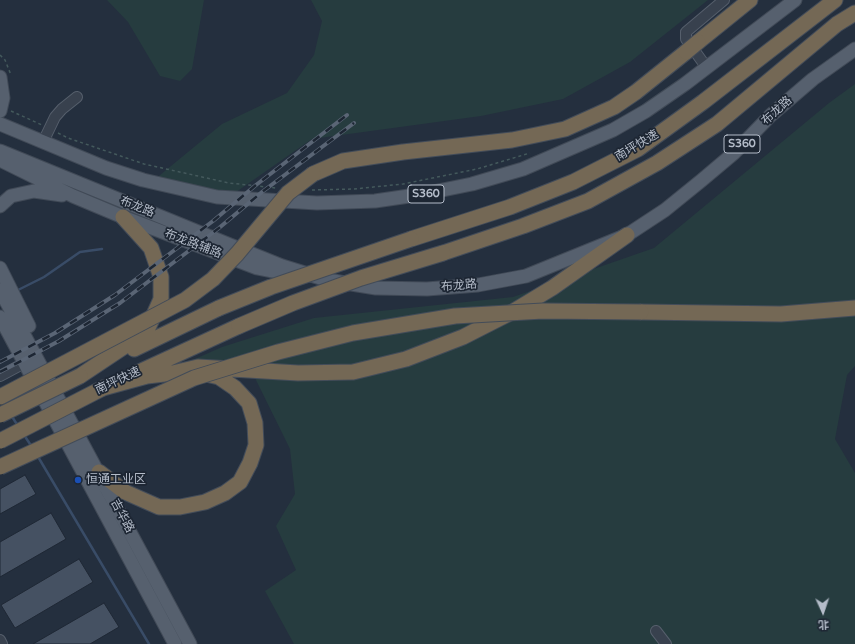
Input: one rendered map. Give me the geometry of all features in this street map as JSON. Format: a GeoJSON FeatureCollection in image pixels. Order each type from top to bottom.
{"type":"FeatureCollection","features":[{"type":"Feature","properties":{"kind":"highway"},"geometry":{"type":"LineString","coordinates":[[0,397],[184,300],[213,279],[238,254],[288,193],[314,174],[344,161],[403,152],[512,140],[543,135],[565,129],[614,107],[636,92],[750,0]]}},
{"type":"Feature","properties":{"kind":"highway","name":"南坪快速"},"geometry":{"type":"LineString","coordinates":[[0,415],[219,308],[271,287],[410,239],[510,207],[573,182],[638,149],[703,102],[835,0]]}},
{"type":"Feature","properties":{"kind":"highway","name":"南坪快速"},"geometry":{"type":"LineString","coordinates":[[0,441],[103,388],[238,326],[293,303],[362,278],[444,253],[523,226],[588,201],[657,163],[717,124],[837,24],[855,13]]}},
{"type":"Feature","properties":{"kind":"highway"},"geometry":{"type":"LineString","coordinates":[[80,376],[140,336],[148,328],[161,298],[161,277],[151,248],[123,217]]}},
{"type":"Feature","properties":{"kind":"highway"},"geometry":{"type":"LineString","coordinates":[[173,373],[198,367],[298,373],[353,372],[406,359],[462,337],[514,311],[552,288],[627,235]]}},
{"type":"Feature","properties":{"kind":"highway"},"geometry":{"type":"LineString","coordinates":[[0,467],[194,378],[278,352],[353,333],[455,316],[543,311],[781,314],[855,308]]}},
{"type":"Feature","properties":{"kind":"highway"},"geometry":{"type":"LineString","coordinates":[[99,472],[125,492],[159,507],[180,507],[205,502],[225,493],[240,482],[250,463],[256,445],[255,423],[249,403],[235,388],[219,377],[200,373],[173,373],[147,376],[103,388]]}},
{"type":"Feature","properties":{"kind":"main road","name":"S360"},"geometry":{"type":"LineString","coordinates":[[0,124],[143,180],[216,197],[317,203],[375,201],[423,194],[472,184],[523,169],[613,130],[646,111],[707,68],[795,0]]}},
{"type":"Feature","properties":{"kind":"main road","name":"布龙路"},"geometry":{"type":"LineString","coordinates":[[5,158],[282,266],[327,280],[376,288],[427,289],[478,285],[526,276],[627,235],[665,210],[702,180],[734,153],[777,110],[813,79],[855,49]]}},
{"type":"Feature","properties":{"kind":"main road"},"geometry":{"type":"LineString","coordinates":[[0,77],[3,98],[0,112]]}},
{"type":"Feature","properties":{"kind":"main road","name":"布龙路辅路"},"geometry":{"type":"LineString","coordinates":[[5,158],[73,196],[123,217],[257,268],[327,280]]}},
{"type":"Feature","properties":{"kind":"main road"},"geometry":{"type":"LineString","coordinates":[[0,206],[11,196],[34,191],[73,196]]}},
{"type":"Feature","properties":{"kind":"main road"},"geometry":{"type":"LineString","coordinates":[[2,272],[22,322]]}},
{"type":"Feature","properties":{"kind":"main road"},"geometry":{"type":"LineString","coordinates":[[0,290],[22,322]]}},
{"type":"Feature","properties":{"kind":"main road","name":"吉华路"},"geometry":{"type":"LineString","coordinates":[[0,317],[175,644]]}},
{"type":"Feature","properties":{"kind":"main road","name":"吉华路"},"geometry":{"type":"LineString","coordinates":[[22,322],[36,357],[190,644]]}},
{"type":"Feature","properties":{"kind":"street"},"geometry":{"type":"LineString","coordinates":[[707,68],[686,39],[686,32],[724,0]]}},
{"type":"Feature","properties":{"kind":"street"},"geometry":{"type":"LineString","coordinates":[[43,142],[55,117],[62,108],[77,97]]}},
{"type":"Feature","properties":{"kind":"street"},"geometry":{"type":"LineString","coordinates":[[0,376],[36,357]]}},
{"type":"Feature","properties":{"kind":"street"},"geometry":{"type":"LineString","coordinates":[[656,631],[666,644]]}},
{"type":"Feature","properties":{"kind":"street"},"geometry":{"type":"LineString","coordinates":[[0,640],[2,644]]}},
{"type":"Feature","properties":{"kind":"green space"},"geometry":{"type":"Polygon","coordinates":[[[107,0],[204,0],[192,69],[180,81],[160,76],[128,22],[107,0]]]}},
{"type":"Feature","properties":{"kind":"green space"},"geometry":{"type":"Polygon","coordinates":[[[311,0],[708,0],[630,62],[563,99],[481,116],[312,139],[229,197],[154,180],[222,124],[287,93],[314,55],[322,21],[311,0]]]}},
{"type":"Feature","properties":{"kind":"green space"},"geometry":{"type":"Polygon","coordinates":[[[855,84],[855,366],[847,375],[835,439],[855,473],[855,644],[294,644],[265,591],[296,570],[276,526],[295,494],[290,449],[255,378],[186,363],[222,347],[314,318],[513,297],[654,248],[829,103],[855,84]]]}},
{"type":"Feature","properties":{"kind":"building"},"geometry":{"type":"Polygon","coordinates":[[[25,475],[36,494],[0,514],[0,489],[25,475]]]}},
{"type":"Feature","properties":{"kind":"building"},"geometry":{"type":"Polygon","coordinates":[[[51,513],[66,539],[0,577],[0,542],[51,513]]]}},
{"type":"Feature","properties":{"kind":"building"},"geometry":{"type":"Polygon","coordinates":[[[79,559],[93,582],[15,628],[1,605],[79,559]]]}},
{"type":"Feature","properties":{"kind":"building"},"geometry":{"type":"Polygon","coordinates":[[[104,603],[119,627],[90,644],[33,644],[104,603]]]}},
{"type":"Feature","properties":{"kind":"waterway"},"geometry":{"type":"LineString","coordinates":[[16,291],[44,277],[80,252],[102,249]]}},
{"type":"Feature","properties":{"kind":"waterway"},"geometry":{"type":"LineString","coordinates":[[11,415],[18,426]]}},
{"type":"Feature","properties":{"kind":"waterway"},"geometry":{"type":"LineString","coordinates":[[24,435],[32,447]]}},
{"type":"Feature","properties":{"kind":"waterway"},"geometry":{"type":"LineString","coordinates":[[37,455],[149,644]]}},
{"type":"Feature","properties":{"kind":"railway"},"geometry":{"type":"LineString","coordinates":[[0,362],[55,333],[115,295],[213,221],[256,185],[347,115]]}},
{"type":"Feature","properties":{"kind":"railway"},"geometry":{"type":"LineString","coordinates":[[0,372],[59,341],[120,303],[219,228],[262,192],[354,123]]}},
{"type":"Feature","properties":{"kind":"place","name":"恒通工业区"},"geometry":{"type":"Point","coordinates":[78,480]}}]}
